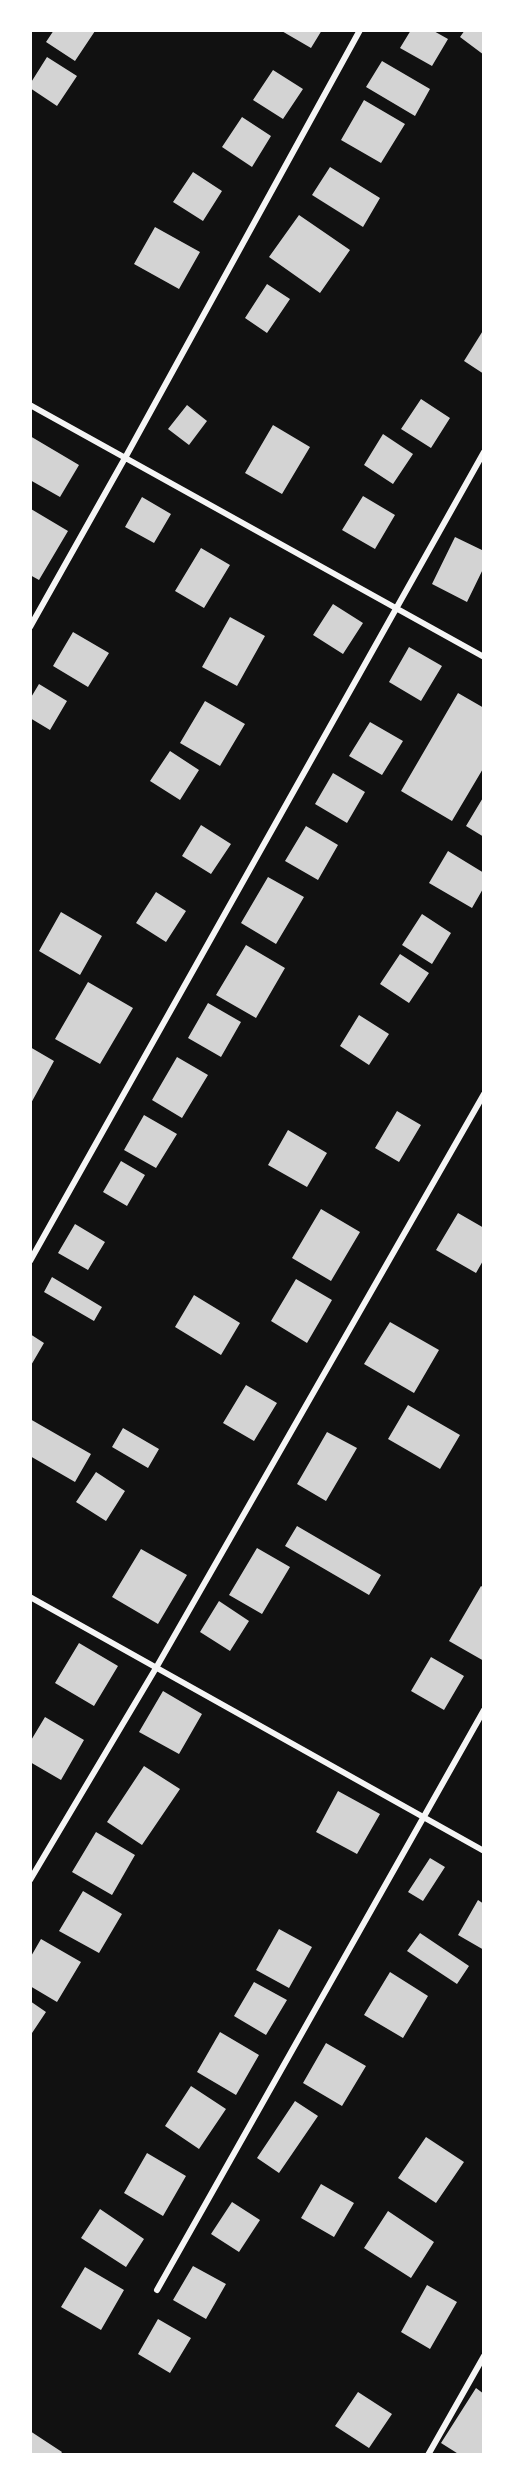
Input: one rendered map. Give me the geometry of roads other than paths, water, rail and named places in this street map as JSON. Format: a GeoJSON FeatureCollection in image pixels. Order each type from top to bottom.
{"type":"FeatureCollection","features":[{"type":"Feature","properties":{"kind":"street"},"geometry":{"type":"LineString","coordinates":[[30,627],[360,30]]}},
{"type":"Feature","properties":{"kind":"street"},"geometry":{"type":"LineString","coordinates":[[30,405],[396,606],[484,657]]}},
{"type":"Feature","properties":{"kind":"street"},"geometry":{"type":"LineString","coordinates":[[30,1261],[484,452]]}},
{"type":"Feature","properties":{"kind":"street"},"geometry":{"type":"LineString","coordinates":[[30,1880],[156,1668],[484,1094]]}},
{"type":"Feature","properties":{"kind":"street"},"geometry":{"type":"LineString","coordinates":[[30,1597],[484,1851]]}},
{"type":"Feature","properties":{"kind":"street"},"geometry":{"type":"LineString","coordinates":[[157,2290],[484,1710]]}},
{"type":"Feature","properties":{"kind":"street"},"geometry":{"type":"LineString","coordinates":[[428,2455],[484,2356]]}}]}
